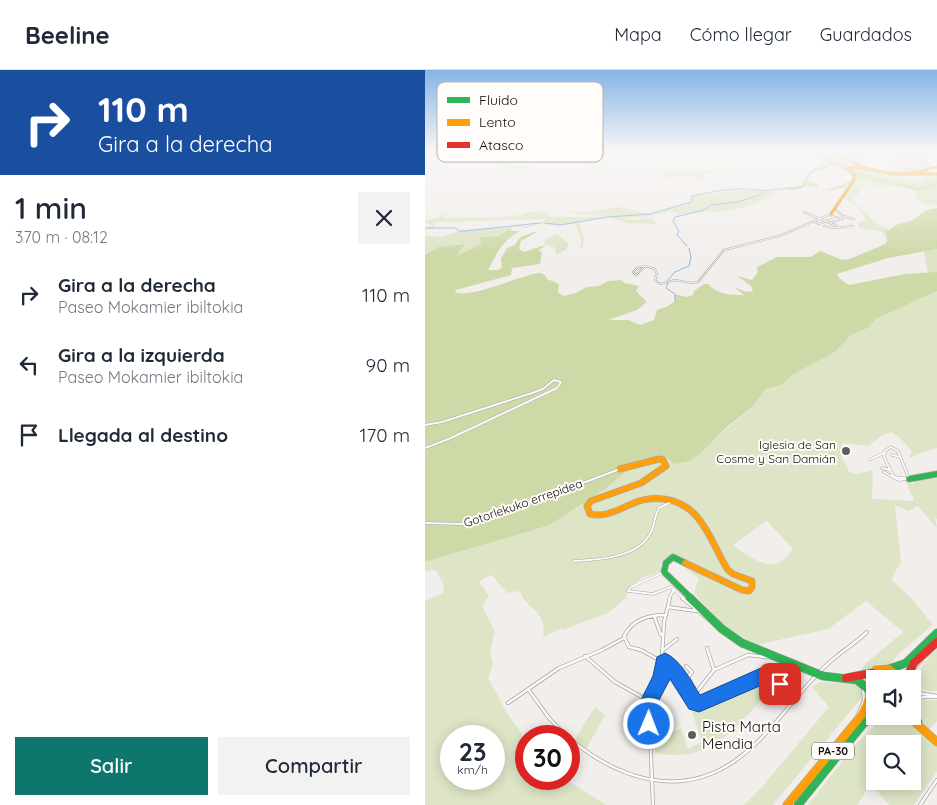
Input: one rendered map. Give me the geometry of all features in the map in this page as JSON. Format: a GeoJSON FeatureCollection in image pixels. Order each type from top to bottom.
{"type":"FeatureCollection","features":[{"type":"Feature","properties":{"kind":"main road"},"geometry":{"type":"LineString","coordinates":[[830,215],[850,186]]}},
{"type":"Feature","properties":{"kind":"main road"},"geometry":{"type":"LineString","coordinates":[[620,469],[659,459],[663,460],[666,466],[665,469],[653,475],[591,500],[587,506],[590,514],[599,517],[649,497],[661,498],[687,506],[701,518],[718,555],[727,569],[733,575],[748,578],[752,581],[753,587],[749,591],[741,590],[673,557],[669,558],[664,565],[665,572],[719,626],[743,643],[775,658],[818,674],[854,680],[866,687]]}},
{"type":"Feature","properties":{"kind":"main road"},"geometry":{"type":"LineString","coordinates":[[909,479],[937,474]]}},
{"type":"Feature","properties":{"kind":"main road"},"geometry":{"type":"LineString","coordinates":[[878,670],[889,669],[906,663],[937,633]]}},
{"type":"Feature","properties":{"kind":"main road"},"geometry":{"type":"LineString","coordinates":[[910,670],[914,663],[937,642]]}},
{"type":"Feature","properties":{"kind":"main road"},"geometry":{"type":"LineString","coordinates":[[839,678],[866,674]]}},
{"type":"Feature","properties":{"kind":"main road","name":"PA-30"},"geometry":{"type":"LineString","coordinates":[[787,805],[856,722],[866,707]]}},
{"type":"Feature","properties":{"kind":"main road","name":"PA-30"},"geometry":{"type":"LineString","coordinates":[[799,805],[866,722]]}},
{"type":"Feature","properties":{"kind":"main road"},"geometry":{"type":"LineString","coordinates":[[920,725],[937,742]]}},
{"type":"Feature","properties":{"kind":"street"},"geometry":{"type":"LineString","coordinates":[[835,209],[843,218]]}},
{"type":"Feature","properties":{"kind":"street"},"geometry":{"type":"LineString","coordinates":[[804,212],[834,222],[841,228]]}},
{"type":"Feature","properties":{"kind":"street"},"geometry":{"type":"LineString","coordinates":[[645,266],[636,275],[633,272],[636,268],[645,266],[655,269],[657,274],[655,278],[661,284],[675,280],[691,283],[698,282],[724,250],[779,236],[830,215],[854,219]]}},
{"type":"Feature","properties":{"kind":"street"},"geometry":{"type":"LineString","coordinates":[[834,222],[843,218]]}},
{"type":"Feature","properties":{"kind":"street"},"geometry":{"type":"LineString","coordinates":[[815,222],[819,224],[827,220]]}},
{"type":"Feature","properties":{"kind":"street"},"geometry":{"type":"LineString","coordinates":[[834,228],[837,225]]}},
{"type":"Feature","properties":{"kind":"street"},"geometry":{"type":"LineString","coordinates":[[824,226],[841,228],[853,226]]}},
{"type":"Feature","properties":{"kind":"street"},"geometry":{"type":"LineString","coordinates":[[425,425],[442,422],[532,394],[555,380],[561,382],[557,388],[460,434],[425,448]]}},
{"type":"Feature","properties":{"kind":"street"},"geometry":{"type":"LineString","coordinates":[[871,459],[884,453],[891,447],[898,451],[909,479],[900,481],[884,472]]}},
{"type":"Feature","properties":{"kind":"street"},"geometry":{"type":"LineString","coordinates":[[884,453],[884,460],[889,464],[892,476]]}},
{"type":"Feature","properties":{"kind":"street"},"geometry":{"type":"LineString","coordinates":[[892,456],[900,457]]}},
{"type":"Feature","properties":{"kind":"street"},"geometry":{"type":"LineString","coordinates":[[882,468],[890,470]]}},
{"type":"Feature","properties":{"kind":"street","name":"Gotorlekuko errepidea"},"geometry":{"type":"LineString","coordinates":[[425,523],[464,524],[511,506],[540,499],[620,469]]}},
{"type":"Feature","properties":{"kind":"street"},"geometry":{"type":"LineString","coordinates":[[574,561],[599,558],[632,550],[649,537],[655,514],[660,506],[673,501]]}},
{"type":"Feature","properties":{"kind":"street"},"geometry":{"type":"LineString","coordinates":[[665,572],[652,576],[628,591],[650,592],[653,594],[668,587],[674,588],[696,611],[719,626]]}},
{"type":"Feature","properties":{"kind":"street"},"geometry":{"type":"LineString","coordinates":[[661,637],[670,596],[674,588]]}},
{"type":"Feature","properties":{"kind":"street"},"geometry":{"type":"LineString","coordinates":[[669,607],[696,611]]}},
{"type":"Feature","properties":{"kind":"street"},"geometry":{"type":"LineString","coordinates":[[653,615],[661,637],[662,657],[665,658],[661,678],[649,701],[653,805]]}},
{"type":"Feature","properties":{"kind":"street"},"geometry":{"type":"LineString","coordinates":[[666,615],[640,618],[625,631],[624,638],[629,647],[641,650],[664,662],[679,677],[691,699],[699,704],[761,677],[800,694]]}},
{"type":"Feature","properties":{"kind":"street"},"geometry":{"type":"LineString","coordinates":[[580,747],[621,771],[653,782],[675,785],[710,778],[725,770],[754,745],[818,674],[867,632]]}},
{"type":"Feature","properties":{"kind":"street"},"geometry":{"type":"LineString","coordinates":[[508,703],[559,668],[624,638]]}},
{"type":"Feature","properties":{"kind":"street"},"geometry":{"type":"LineString","coordinates":[[662,651],[677,639]]}},
{"type":"Feature","properties":{"kind":"street"},"geometry":{"type":"LineString","coordinates":[[707,648],[714,670]]}},
{"type":"Feature","properties":{"kind":"street"},"geometry":{"type":"LineString","coordinates":[[914,670],[924,654]]}},
{"type":"Feature","properties":{"kind":"street"},"geometry":{"type":"LineString","coordinates":[[691,699],[714,670],[748,655],[775,658]]}},
{"type":"Feature","properties":{"kind":"street"},"geometry":{"type":"LineString","coordinates":[[585,656],[615,684],[649,701]]}},
{"type":"Feature","properties":{"kind":"street"},"geometry":{"type":"LineString","coordinates":[[659,660],[662,657]]}},
{"type":"Feature","properties":{"kind":"street"},"geometry":{"type":"LineString","coordinates":[[686,666],[692,672],[688,677],[691,683],[686,690]]}},
{"type":"Feature","properties":{"kind":"street"},"geometry":{"type":"LineString","coordinates":[[856,722],[865,696],[863,684]]}},
{"type":"Feature","properties":{"kind":"street"},"geometry":{"type":"LineString","coordinates":[[529,689],[556,725]]}},
{"type":"Feature","properties":{"kind":"street"},"geometry":{"type":"LineString","coordinates":[[922,694],[937,696]]}},
{"type":"Feature","properties":{"kind":"street"},"geometry":{"type":"LineString","coordinates":[[921,698],[937,696]]}},
{"type":"Feature","properties":{"kind":"street"},"geometry":{"type":"LineString","coordinates":[[920,805],[937,780]]}},
{"type":"Feature","properties":{"kind":"green space"},"geometry":{"type":"Polygon","coordinates":[[[807,186],[792,191],[784,188],[768,189],[807,186]]]}},
{"type":"Feature","properties":{"kind":"green space"},"geometry":{"type":"Polygon","coordinates":[[[837,186],[845,186],[828,191],[826,190],[837,186]]]}},
{"type":"Feature","properties":{"kind":"green space"},"geometry":{"type":"Polygon","coordinates":[[[865,186],[852,201],[857,205],[875,222],[885,228],[892,229],[886,232],[887,238],[881,231],[859,228],[858,223],[861,221],[866,222],[866,219],[859,208],[846,210],[859,207],[844,198],[843,196],[847,190],[841,188],[865,186]]]}},
{"type":"Feature","properties":{"kind":"green space"},"geometry":{"type":"Polygon","coordinates":[[[897,186],[936,186],[933,189],[917,191],[897,186]]]}},
{"type":"Feature","properties":{"kind":"green space"},"geometry":{"type":"Polygon","coordinates":[[[937,186],[937,205],[926,204],[914,198],[917,191],[933,189],[937,186]]]}},
{"type":"Feature","properties":{"kind":"green space"},"geometry":{"type":"Polygon","coordinates":[[[768,189],[777,194],[752,205],[733,210],[701,212],[684,216],[673,211],[645,217],[622,218],[635,220],[654,217],[652,219],[657,223],[653,224],[626,223],[608,217],[583,220],[579,223],[584,238],[582,248],[580,246],[582,240],[576,225],[541,223],[527,228],[512,227],[499,236],[481,237],[481,244],[455,256],[465,244],[438,247],[425,255],[425,235],[440,237],[462,230],[527,226],[547,219],[441,222],[434,223],[435,226],[432,229],[425,229],[433,226],[425,223],[425,220],[435,219],[448,212],[442,218],[501,217],[545,211],[551,217],[600,217],[603,216],[566,212],[586,212],[620,207],[649,214],[687,204],[691,202],[692,196],[768,189]]]}},
{"type":"Feature","properties":{"kind":"green space"},"geometry":{"type":"Polygon","coordinates":[[[937,208],[937,249],[888,258],[837,274],[840,279],[849,285],[905,274],[937,272],[937,291],[876,319],[868,328],[851,335],[835,352],[792,375],[781,385],[766,389],[753,406],[690,461],[674,464],[666,457],[641,459],[605,489],[550,525],[425,562],[425,255],[438,247],[465,244],[456,256],[481,244],[480,237],[499,236],[512,227],[511,231],[520,231],[504,244],[488,270],[498,270],[502,268],[501,259],[507,248],[515,245],[520,237],[539,231],[521,241],[519,249],[524,252],[546,245],[538,251],[542,252],[540,264],[512,268],[511,275],[456,290],[455,292],[463,293],[484,290],[540,273],[545,275],[547,279],[559,284],[558,292],[563,296],[576,293],[587,287],[599,286],[608,281],[621,280],[625,283],[639,286],[636,291],[647,302],[637,310],[608,320],[628,320],[640,325],[654,320],[657,310],[675,301],[675,294],[686,297],[693,295],[694,291],[704,284],[708,284],[720,292],[744,295],[734,287],[746,292],[753,291],[751,286],[737,276],[752,280],[758,272],[757,267],[777,257],[811,257],[820,251],[842,260],[850,259],[885,244],[887,241],[886,232],[896,225],[913,220],[926,210],[937,208]]]}},
{"type":"Feature","properties":{"kind":"green space"},"geometry":{"type":"Polygon","coordinates":[[[557,234],[569,244],[566,250],[557,254],[554,247],[544,244],[545,240],[557,234]]]}},
{"type":"Feature","properties":{"kind":"green space"},"geometry":{"type":"Polygon","coordinates":[[[937,249],[937,272],[928,273],[924,251],[937,249]]]}},
{"type":"Feature","properties":{"kind":"green space"},"geometry":{"type":"Polygon","coordinates":[[[937,291],[937,448],[917,454],[909,459],[912,451],[899,437],[891,432],[881,436],[869,446],[842,443],[842,459],[849,472],[857,474],[873,470],[872,498],[874,499],[913,501],[908,483],[914,484],[914,481],[937,477],[937,519],[935,519],[937,528],[918,506],[908,511],[895,505],[901,562],[891,579],[913,600],[933,625],[897,655],[890,665],[877,664],[866,670],[866,672],[859,673],[864,665],[903,632],[866,601],[828,629],[757,645],[724,626],[694,593],[699,579],[671,556],[660,565],[662,571],[644,577],[628,587],[626,598],[608,613],[562,630],[561,628],[543,638],[544,628],[540,616],[523,598],[520,591],[507,593],[492,575],[486,577],[479,582],[489,596],[482,606],[495,631],[490,651],[493,664],[488,678],[515,725],[515,790],[580,789],[606,805],[425,805],[425,601],[443,593],[444,585],[436,570],[425,571],[425,562],[550,525],[605,489],[641,459],[666,457],[690,461],[753,406],[766,389],[781,385],[792,375],[835,352],[851,335],[868,328],[876,319],[937,291]],[[767,521],[733,545],[756,560],[772,564],[786,557],[793,549],[767,521]]]}},
{"type":"Feature","properties":{"kind":"green space"},"geometry":{"type":"Polygon","coordinates":[[[937,649],[937,691],[921,688],[921,670],[937,649]]]}},
{"type":"Feature","properties":{"kind":"green space"},"geometry":{"type":"Polygon","coordinates":[[[761,682],[773,687],[736,727],[723,738],[709,747],[694,753],[676,755],[656,753],[654,740],[681,728],[688,749],[702,742],[692,712],[761,682]]]}},
{"type":"Feature","properties":{"kind":"green space"},"geometry":{"type":"Polygon","coordinates":[[[820,682],[856,684],[860,689],[862,697],[773,805],[744,805],[761,788],[829,707],[812,687],[820,682]]]}},
{"type":"Feature","properties":{"kind":"green space"},"geometry":{"type":"Polygon","coordinates":[[[937,700],[937,721],[929,730],[921,720],[921,702],[937,700]]]}},
{"type":"Feature","properties":{"kind":"green space"},"geometry":{"type":"Polygon","coordinates":[[[595,707],[605,715],[585,751],[580,747],[580,731],[595,707]]]}},
{"type":"Feature","properties":{"kind":"green space"},"geometry":{"type":"Polygon","coordinates":[[[875,725],[916,725],[937,747],[937,771],[914,805],[889,805],[876,790],[921,790],[921,735],[866,735],[867,790],[857,805],[808,805],[856,744],[875,725]]]}},
{"type":"Feature","properties":{"kind":"waterway"},"geometry":{"type":"LineString","coordinates":[[763,191],[803,186]]}},
{"type":"Feature","properties":{"kind":"waterway"},"geometry":{"type":"LineString","coordinates":[[545,223],[560,225],[608,217],[650,214],[691,202],[692,196],[718,191],[736,189],[763,191]]}},
{"type":"Feature","properties":{"kind":"waterway"},"geometry":{"type":"LineString","coordinates":[[687,246],[677,235],[679,231],[673,221],[675,217],[704,210],[711,205],[738,202],[760,195],[763,191]]}},
{"type":"Feature","properties":{"kind":"waterway"},"geometry":{"type":"LineString","coordinates":[[425,228],[455,228],[459,231],[465,231],[540,223]]}},
{"type":"Feature","properties":{"kind":"waterway"},"geometry":{"type":"LineString","coordinates":[[667,281],[675,272],[689,266],[691,257],[689,248]]}},
{"type":"Feature","properties":{"kind":"waterway"},"geometry":{"type":"LineString","coordinates":[[668,283],[666,288],[675,294],[675,301]]}},
{"type":"Feature","properties":{"kind":"traffic: fast"},"geometry":{"type":"LineString","coordinates":[[909,479],[937,474]]}},
{"type":"Feature","properties":{"kind":"traffic: fast"},"geometry":{"type":"LineString","coordinates":[[685,563],[673,557],[666,563],[664,572],[722,629],[742,643],[823,676],[857,680],[866,688]]}},
{"type":"Feature","properties":{"kind":"traffic: fast"},"geometry":{"type":"LineString","coordinates":[[889,669],[906,663],[937,633]]}},
{"type":"Feature","properties":{"kind":"traffic: fast"},"geometry":{"type":"LineString","coordinates":[[798,805],[866,722]]}},
{"type":"Feature","properties":{"kind":"traffic: slow"},"geometry":{"type":"LineString","coordinates":[[831,214],[850,186]]}},
{"type":"Feature","properties":{"kind":"traffic: slow"},"geometry":{"type":"LineString","coordinates":[[620,469],[659,459],[663,460],[666,466],[659,473],[641,483],[591,501],[587,506],[590,514],[609,514],[649,499],[659,498],[680,503],[689,508],[704,525],[728,570],[733,574],[752,581],[752,587],[749,591],[742,590],[685,563]]}},
{"type":"Feature","properties":{"kind":"traffic: slow"},"geometry":{"type":"LineString","coordinates":[[876,670],[890,670]]}},
{"type":"Feature","properties":{"kind":"traffic: slow"},"geometry":{"type":"LineString","coordinates":[[787,805],[861,716],[866,707]]}},
{"type":"Feature","properties":{"kind":"traffic: slow"},"geometry":{"type":"LineString","coordinates":[[918,725],[937,742]]}},
{"type":"Feature","properties":{"kind":"traffic: jam"},"geometry":{"type":"LineString","coordinates":[[910,670],[914,663],[937,642]]}},
{"type":"Feature","properties":{"kind":"traffic: jam"},"geometry":{"type":"LineString","coordinates":[[846,678],[866,674]]}},
{"type":"Feature","properties":{"kind":"place","name":"Iglesia de San Cosme y San Damián"},"geometry":{"type":"Point","coordinates":[846,451]}},
{"type":"Feature","properties":{"kind":"place","name":"Pista Marta Mendia"},"geometry":{"type":"Point","coordinates":[692,735]}},
{"type":"Feature","properties":{"kind":"route"},"geometry":{"type":"LineString","coordinates":[[649,724],[650,698],[659,684],[665,661],[679,677],[692,701],[699,704],[761,677],[780,684]]}}]}
